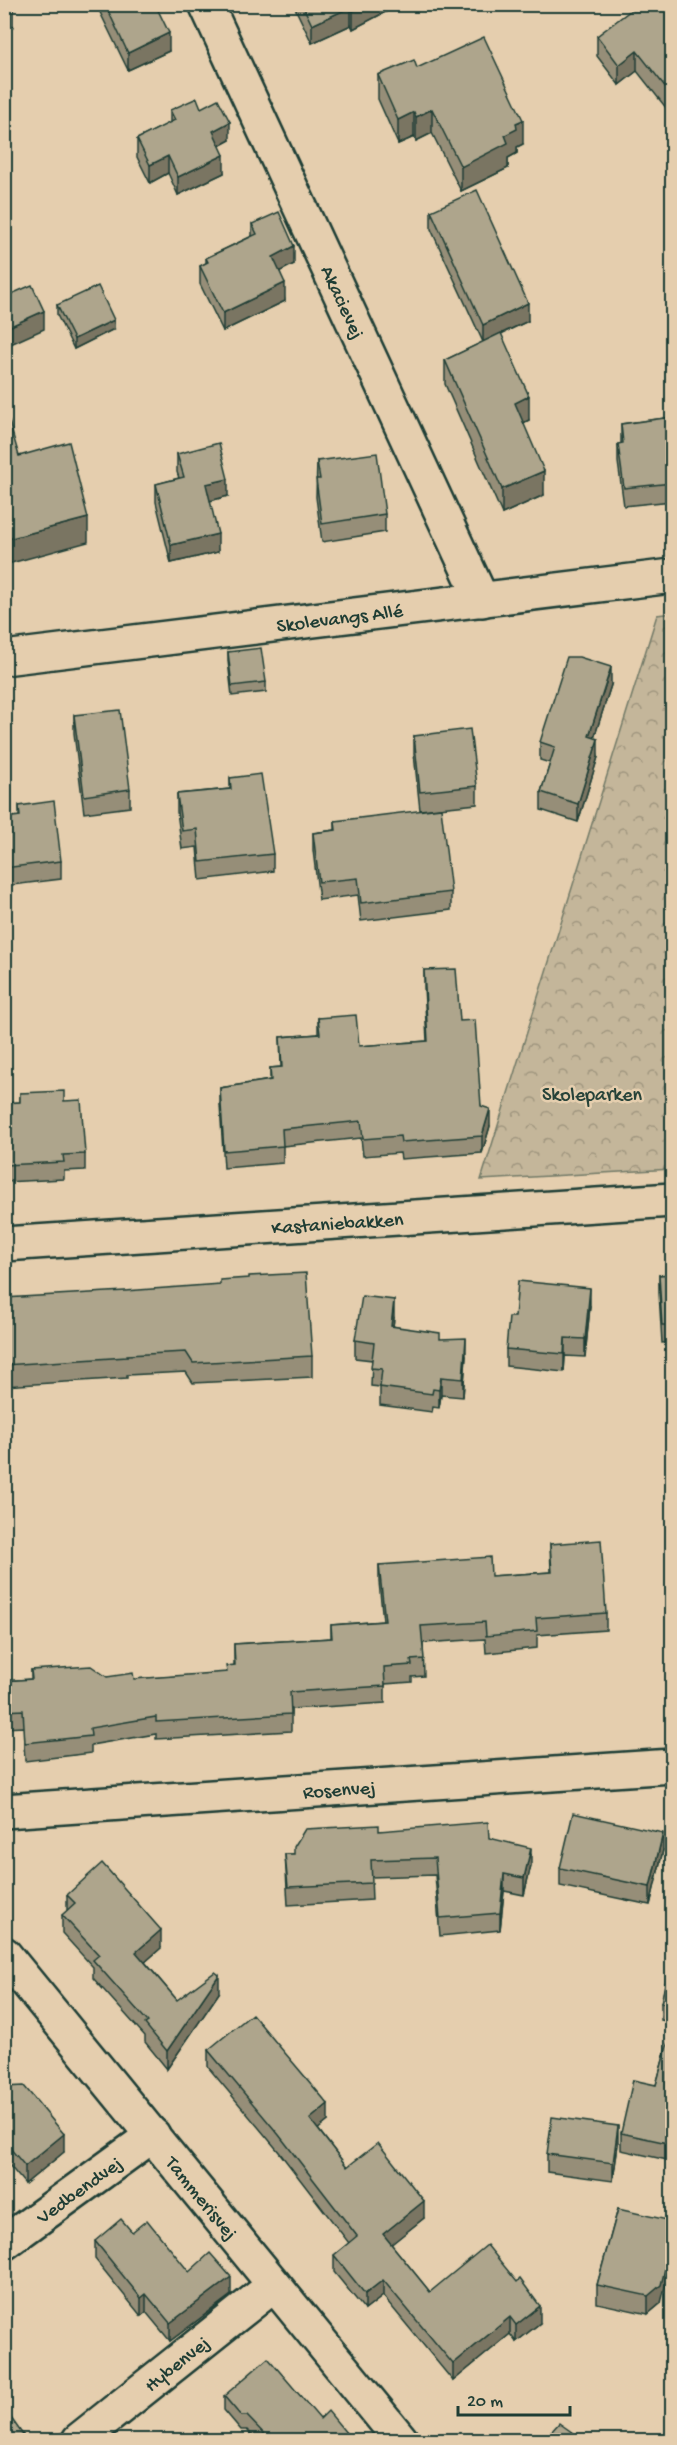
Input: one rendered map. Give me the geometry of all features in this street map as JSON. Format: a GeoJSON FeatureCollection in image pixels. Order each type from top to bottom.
{"type":"FeatureCollection","features":[{"type":"Feature","properties":{"kind":"street","name":"Akacievej"},"geometry":{"type":"LineString","coordinates":[[206,4],[482,600]]}},
{"type":"Feature","properties":{"kind":"street","name":"Skolevangs Allé"},"geometry":{"type":"LineString","coordinates":[[4,658],[672,576]]}},
{"type":"Feature","properties":{"kind":"street","name":"Kastaniebakken"},"geometry":{"type":"LineString","coordinates":[[4,1244],[672,1200]]}},
{"type":"Feature","properties":{"kind":"street","name":"Rosenvej"},"geometry":{"type":"LineString","coordinates":[[4,1811],[672,1766]]}},
{"type":"Feature","properties":{"kind":"street","name":"Tammerisvej"},"geometry":{"type":"LineString","coordinates":[[4,1954],[401,2440]]}},
{"type":"Feature","properties":{"kind":"street","name":"Vedbendvej"},"geometry":{"type":"LineString","coordinates":[[4,2243],[153,2135]]}},
{"type":"Feature","properties":{"kind":"street","name":"Hybenvej"},"geometry":{"type":"LineString","coordinates":[[79,2440],[274,2285]]}},
{"type":"Feature","properties":{"kind":"green space","name":"Skoleparken"},"geometry":{"type":"Polygon","coordinates":[[[672,613],[672,1169],[481,1180],[657,615],[672,613]]]}},
{"type":"Feature","properties":{"kind":"building"},"geometry":{"type":"Polygon","coordinates":[[[4,4],[12,4],[13,5],[4,9],[4,4]]]}},
{"type":"Feature","properties":{"kind":"building"},"geometry":{"type":"Polygon","coordinates":[[[105,4],[155,4],[169,33],[128,53],[105,4]]]}},
{"type":"Feature","properties":{"kind":"building"},"geometry":{"type":"Polygon","coordinates":[[[302,4],[366,4],[353,11],[351,7],[312,25],[302,4]]]}},
{"type":"Feature","properties":{"kind":"building"},"geometry":{"type":"Polygon","coordinates":[[[639,4],[672,4],[672,85],[667,89],[637,51],[619,65],[597,36],[639,4]]]}},
{"type":"Feature","properties":{"kind":"building"},"geometry":{"type":"Polygon","coordinates":[[[484,37],[523,120],[516,123],[517,129],[505,135],[508,143],[461,167],[432,109],[416,117],[414,112],[398,120],[378,75],[414,60],[417,68],[484,37]]]}},
{"type":"Feature","properties":{"kind":"building"},"geometry":{"type":"Polygon","coordinates":[[[197,98],[201,108],[218,99],[230,122],[213,131],[224,155],[178,177],[168,156],[150,165],[137,139],[175,120],[170,110],[197,98]]]}},
{"type":"Feature","properties":{"kind":"building"},"geometry":{"type":"Polygon","coordinates":[[[477,190],[528,303],[483,325],[431,211],[477,190]]]}},
{"type":"Feature","properties":{"kind":"building"},"geometry":{"type":"Polygon","coordinates":[[[279,212],[294,246],[273,257],[285,283],[223,313],[200,266],[208,262],[206,258],[257,234],[252,224],[279,212]]]}},
{"type":"Feature","properties":{"kind":"building"},"geometry":{"type":"Polygon","coordinates":[[[4,284],[9,295],[32,285],[44,311],[4,329],[4,284]]]}},
{"type":"Feature","properties":{"kind":"building"},"geometry":{"type":"Polygon","coordinates":[[[98,286],[114,320],[74,339],[57,305],[98,286]]]}},
{"type":"Feature","properties":{"kind":"building"},"geometry":{"type":"Polygon","coordinates":[[[501,333],[529,396],[515,403],[544,471],[502,489],[445,360],[501,333]]]}},
{"type":"Feature","properties":{"kind":"building"},"geometry":{"type":"Polygon","coordinates":[[[6,411],[19,456],[69,442],[88,518],[4,540],[4,412],[6,411]]]}},
{"type":"Feature","properties":{"kind":"building"},"geometry":{"type":"Polygon","coordinates":[[[672,417],[672,483],[624,488],[618,444],[623,443],[621,424],[672,417]]]}},
{"type":"Feature","properties":{"kind":"building"},"geometry":{"type":"Polygon","coordinates":[[[219,443],[228,479],[206,484],[218,534],[171,545],[156,484],[184,477],[177,454],[219,443]]]}},
{"type":"Feature","properties":{"kind":"building"},"geometry":{"type":"Polygon","coordinates":[[[377,453],[385,514],[322,524],[316,479],[320,479],[317,461],[377,453]]]}},
{"type":"Feature","properties":{"kind":"building"},"geometry":{"type":"Polygon","coordinates":[[[261,648],[266,682],[232,686],[228,652],[261,648]]]}},
{"type":"Feature","properties":{"kind":"building"},"geometry":{"type":"Polygon","coordinates":[[[567,657],[579,657],[611,667],[589,736],[598,739],[578,804],[541,792],[555,747],[540,742],[567,657]]]}},
{"type":"Feature","properties":{"kind":"building"},"geometry":{"type":"Polygon","coordinates":[[[120,710],[130,789],[84,796],[74,715],[120,710]]]}},
{"type":"Feature","properties":{"kind":"building"},"geometry":{"type":"Polygon","coordinates":[[[470,729],[477,786],[420,792],[414,736],[470,729]]]}},
{"type":"Feature","properties":{"kind":"building"},"geometry":{"type":"Polygon","coordinates":[[[261,774],[273,854],[200,862],[197,829],[182,831],[177,794],[231,789],[230,778],[261,774]]]}},
{"type":"Feature","properties":{"kind":"building"},"geometry":{"type":"Polygon","coordinates":[[[54,801],[61,861],[4,868],[4,818],[20,816],[19,806],[54,801]]]}},
{"type":"Feature","properties":{"kind":"building"},"geometry":{"type":"Polygon","coordinates":[[[441,808],[451,892],[361,903],[358,878],[319,882],[313,833],[336,830],[335,821],[441,808]]]}},
{"type":"Feature","properties":{"kind":"building"},"geometry":{"type":"Polygon","coordinates":[[[456,969],[460,1021],[475,1020],[481,1106],[490,1109],[482,1136],[401,1142],[400,1136],[363,1139],[361,1121],[282,1129],[283,1146],[224,1151],[220,1088],[271,1080],[270,1068],[282,1067],[280,1037],[320,1034],[318,1018],[356,1015],[359,1046],[428,1041],[424,970],[456,969]]]}},
{"type":"Feature","properties":{"kind":"building"},"geometry":{"type":"Polygon","coordinates":[[[64,1091],[64,1101],[81,1100],[85,1154],[63,1155],[64,1162],[4,1165],[4,1103],[20,1102],[20,1093],[64,1091]]]}},
{"type":"Feature","properties":{"kind":"building"},"geometry":{"type":"Polygon","coordinates":[[[306,1273],[312,1356],[193,1363],[186,1352],[4,1365],[4,1298],[220,1284],[220,1280],[249,1278],[249,1276],[306,1273]]]}},
{"type":"Feature","properties":{"kind":"building"},"geometry":{"type":"Polygon","coordinates":[[[672,1274],[672,1325],[662,1325],[659,1275],[672,1274]]]}},
{"type":"Feature","properties":{"kind":"building"},"geometry":{"type":"Polygon","coordinates":[[[518,1281],[590,1288],[585,1339],[565,1338],[564,1354],[506,1349],[509,1317],[515,1317],[518,1281]]]}},
{"type":"Feature","properties":{"kind":"building"},"geometry":{"type":"Polygon","coordinates":[[[362,1296],[394,1300],[391,1326],[440,1333],[440,1339],[466,1338],[463,1379],[441,1377],[439,1390],[433,1389],[432,1394],[380,1387],[382,1369],[371,1368],[374,1343],[355,1340],[362,1296]]]}},
{"type":"Feature","properties":{"kind":"building"},"geometry":{"type":"Polygon","coordinates":[[[601,1540],[606,1613],[536,1618],[537,1631],[486,1636],[485,1622],[421,1626],[424,1659],[411,1660],[412,1665],[384,1667],[385,1686],[290,1692],[291,1714],[156,1722],[156,1717],[90,1728],[91,1736],[25,1743],[23,1710],[4,1711],[4,1681],[32,1679],[31,1670],[91,1666],[107,1677],[133,1673],[134,1679],[227,1672],[226,1666],[235,1665],[234,1644],[332,1638],[331,1625],[385,1621],[379,1565],[490,1557],[491,1576],[552,1572],[550,1544],[601,1540]]]}},
{"type":"Feature","properties":{"kind":"building"},"geometry":{"type":"Polygon","coordinates":[[[573,1813],[663,1833],[650,1887],[560,1868],[573,1813]]]}},
{"type":"Feature","properties":{"kind":"building"},"geometry":{"type":"Polygon","coordinates":[[[488,1822],[489,1838],[531,1848],[524,1878],[504,1874],[500,1913],[440,1918],[435,1858],[371,1860],[372,1883],[288,1887],[285,1854],[294,1854],[294,1847],[305,1829],[379,1825],[379,1831],[488,1822]]]}},
{"type":"Feature","properties":{"kind":"building"},"geometry":{"type":"Polygon","coordinates":[[[102,1863],[161,1930],[136,1952],[177,2000],[215,1972],[219,1975],[167,2051],[145,2024],[148,2022],[93,1960],[99,1955],[62,1915],[75,1903],[67,1895],[102,1863]]]}},
{"type":"Feature","properties":{"kind":"building"},"geometry":{"type":"Polygon","coordinates":[[[672,1957],[672,2005],[661,2003],[672,1957]]]}},
{"type":"Feature","properties":{"kind":"building"},"geometry":{"type":"Polygon","coordinates":[[[252,2014],[328,2104],[310,2119],[347,2167],[378,2143],[424,2201],[383,2234],[430,2292],[487,2245],[517,2282],[520,2279],[540,2306],[516,2325],[510,2317],[453,2364],[383,2280],[365,2294],[334,2255],[357,2236],[279,2135],[208,2050],[252,2014]]]}},
{"type":"Feature","properties":{"kind":"building"},"geometry":{"type":"Polygon","coordinates":[[[672,2028],[672,2144],[621,2133],[633,2080],[656,2085],[672,2028]]]}},
{"type":"Feature","properties":{"kind":"building"},"geometry":{"type":"Polygon","coordinates":[[[24,2086],[64,2134],[25,2166],[4,2141],[4,2087],[24,2086]]]}},
{"type":"Feature","properties":{"kind":"building"},"geometry":{"type":"Polygon","coordinates":[[[552,2117],[618,2126],[613,2163],[547,2154],[552,2117]]]}},
{"type":"Feature","properties":{"kind":"building"},"geometry":{"type":"Polygon","coordinates":[[[618,2209],[672,2221],[672,2241],[661,2285],[648,2296],[597,2285],[618,2209]]]}},
{"type":"Feature","properties":{"kind":"building"},"geometry":{"type":"Polygon","coordinates":[[[121,2219],[132,2232],[147,2220],[189,2272],[210,2253],[231,2277],[170,2323],[146,2294],[141,2298],[95,2241],[121,2219]]]}},
{"type":"Feature","properties":{"kind":"building"},"geometry":{"type":"Polygon","coordinates":[[[268,2358],[320,2419],[328,2411],[352,2440],[270,2440],[247,2416],[241,2416],[224,2396],[268,2358]]]}},
{"type":"Feature","properties":{"kind":"building"},"geometry":{"type":"Polygon","coordinates":[[[4,2408],[23,2435],[15,2440],[4,2440],[4,2408]]]}},
{"type":"Feature","properties":{"kind":"building"},"geometry":{"type":"Polygon","coordinates":[[[559,2423],[583,2440],[544,2440],[559,2423]]]}}]}
